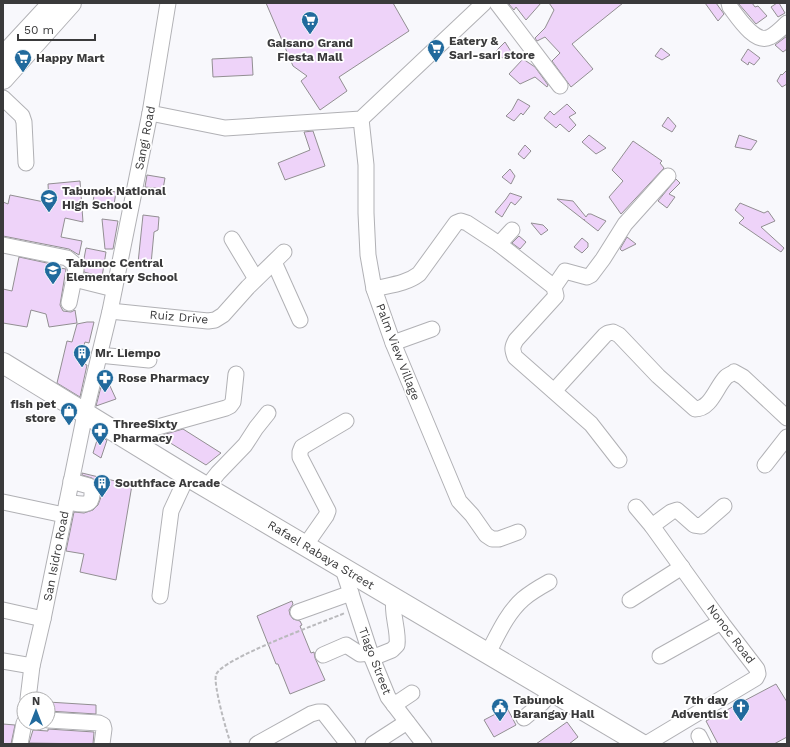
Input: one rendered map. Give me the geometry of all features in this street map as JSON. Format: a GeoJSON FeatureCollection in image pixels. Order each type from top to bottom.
{"type":"FeatureCollection","features":[{"type":"Feature","properties":{"kind":"main road"},"geometry":{"type":"LineString","coordinates":[[3,57],[53,3]]}},
{"type":"Feature","properties":{"kind":"main road"},"geometry":{"type":"LineString","coordinates":[[3,79],[71,3]]}},
{"type":"Feature","properties":{"kind":"main road","name":"Rafael Rabaya Street"},"geometry":{"type":"LineString","coordinates":[[3,363],[122,437],[343,569],[641,744]]}},
{"type":"Feature","properties":{"kind":"street","name":"Sangi Road"},"geometry":{"type":"LineString","coordinates":[[85,414],[110,311],[150,113],[168,3]]}},
{"type":"Feature","properties":{"kind":"street"},"geometry":{"type":"LineString","coordinates":[[498,3],[560,86]]}},
{"type":"Feature","properties":{"kind":"street"},"geometry":{"type":"LineString","coordinates":[[729,3],[730,7],[749,31],[755,36],[766,39],[787,24]]}},
{"type":"Feature","properties":{"kind":"street"},"geometry":{"type":"LineString","coordinates":[[150,113],[225,128],[362,119],[482,4]]}},
{"type":"Feature","properties":{"kind":"street"},"geometry":{"type":"LineString","coordinates":[[3,98],[22,116],[24,122],[26,162]]}},
{"type":"Feature","properties":{"kind":"street","name":"Palm View Village"},"geometry":{"type":"LineString","coordinates":[[362,119],[366,165],[368,255],[374,288],[393,343],[459,501],[472,515],[486,535],[492,539],[498,539],[518,532]]}},
{"type":"Feature","properties":{"kind":"street"},"geometry":{"type":"LineString","coordinates":[[554,287],[566,271],[587,277],[591,276],[625,224],[668,176]]}},
{"type":"Feature","properties":{"kind":"street"},"geometry":{"type":"LineString","coordinates":[[374,288],[406,282],[419,274],[456,223],[462,221],[467,223],[498,244],[554,287],[556,296],[516,340],[512,346],[515,357],[592,424],[619,460]]}},
{"type":"Feature","properties":{"kind":"street"},"geometry":{"type":"LineString","coordinates":[[498,244],[512,230]]}},
{"type":"Feature","properties":{"kind":"street"},"geometry":{"type":"LineString","coordinates":[[232,239],[256,279]]}},
{"type":"Feature","properties":{"kind":"street"},"geometry":{"type":"LineString","coordinates":[[3,245],[67,258],[73,263],[76,269],[69,303]]}},
{"type":"Feature","properties":{"kind":"street","name":"Ruiz Drive"},"geometry":{"type":"LineString","coordinates":[[110,311],[208,321],[215,320],[223,315],[256,279],[279,257],[300,320]]}},
{"type":"Feature","properties":{"kind":"street"},"geometry":{"type":"LineString","coordinates":[[74,279],[114,289]]}},
{"type":"Feature","properties":{"kind":"street"},"geometry":{"type":"LineString","coordinates":[[393,343],[432,329]]}},
{"type":"Feature","properties":{"kind":"street"},"geometry":{"type":"LineString","coordinates":[[554,391],[596,344],[608,333],[613,332],[619,335],[658,376],[695,410],[700,410],[707,405],[726,377],[734,372],[743,377],[787,418]]}},
{"type":"Feature","properties":{"kind":"street"},"geometry":{"type":"LineString","coordinates":[[99,355],[149,360]]}},
{"type":"Feature","properties":{"kind":"street"},"geometry":{"type":"LineString","coordinates":[[122,437],[230,406],[233,402],[236,374]]}},
{"type":"Feature","properties":{"kind":"street"},"geometry":{"type":"LineString","coordinates":[[207,487],[218,473],[245,445],[268,413]]}},
{"type":"Feature","properties":{"kind":"street","name":"San Isidro Road"},"geometry":{"type":"LineString","coordinates":[[29,691],[32,666],[85,414]]}},
{"type":"Feature","properties":{"kind":"street"},"geometry":{"type":"LineString","coordinates":[[305,546],[328,511],[300,457],[300,452],[302,447],[346,421]]}},
{"type":"Feature","properties":{"kind":"street"},"geometry":{"type":"LineString","coordinates":[[765,465],[787,437]]}},
{"type":"Feature","properties":{"kind":"street"},"geometry":{"type":"LineString","coordinates":[[160,596],[171,511],[184,483],[189,477]]}},
{"type":"Feature","properties":{"kind":"street"},"geometry":{"type":"LineString","coordinates":[[3,502],[65,508],[88,503],[92,500],[92,492],[89,486],[71,481]]}},
{"type":"Feature","properties":{"kind":"street"},"geometry":{"type":"LineString","coordinates":[[652,526],[676,510],[694,526],[701,526],[724,506]]}},
{"type":"Feature","properties":{"kind":"street","name":"Nonoc Road"},"geometry":{"type":"LineString","coordinates":[[636,507],[652,526],[721,622],[757,669],[758,674],[756,678],[646,744]]}},
{"type":"Feature","properties":{"kind":"street"},"geometry":{"type":"LineString","coordinates":[[630,600],[682,567]]}},
{"type":"Feature","properties":{"kind":"street","name":"Tiago Street"},"geometry":{"type":"LineString","coordinates":[[343,569],[371,655],[388,697],[422,743]]}},
{"type":"Feature","properties":{"kind":"street"},"geometry":{"type":"LineString","coordinates":[[488,653],[505,620],[514,608],[522,599],[549,582]]}},
{"type":"Feature","properties":{"kind":"street"},"geometry":{"type":"LineString","coordinates":[[298,612],[351,593]]}},
{"type":"Feature","properties":{"kind":"street"},"geometry":{"type":"LineString","coordinates":[[323,655],[346,645],[360,654],[371,655],[392,650],[397,645],[398,638],[393,605],[394,599]]}},
{"type":"Feature","properties":{"kind":"street"},"geometry":{"type":"LineString","coordinates":[[3,610],[43,619]]}},
{"type":"Feature","properties":{"kind":"street"},"geometry":{"type":"LineString","coordinates":[[660,656],[721,622]]}},
{"type":"Feature","properties":{"kind":"street"},"geometry":{"type":"LineString","coordinates":[[3,662],[32,666]]}},
{"type":"Feature","properties":{"kind":"street"},"geometry":{"type":"LineString","coordinates":[[524,718],[542,703],[552,692]]}},
{"type":"Feature","properties":{"kind":"street"},"geometry":{"type":"LineString","coordinates":[[394,705],[412,693]]}},
{"type":"Feature","properties":{"kind":"street"},"geometry":{"type":"LineString","coordinates":[[257,744],[311,714],[318,712],[323,712],[348,744]]}},
{"type":"Feature","properties":{"kind":"street"},"geometry":{"type":"LineString","coordinates":[[56,720],[100,723],[103,725],[104,729],[102,744]]}},
{"type":"Feature","properties":{"kind":"street"},"geometry":{"type":"LineString","coordinates":[[373,744],[407,722]]}},
{"type":"Feature","properties":{"kind":"street"},"geometry":{"type":"LineString","coordinates":[[20,744],[22,731]]}},
{"type":"Feature","properties":{"kind":"path"},"geometry":{"type":"LineString","coordinates":[[231,744],[223,719],[215,676],[217,673],[233,661],[266,645],[356,609]]}},
{"type":"Feature","properties":{"kind":"building"},"geometry":{"type":"Polygon","coordinates":[[[266,3],[393,3],[409,31],[339,77],[347,91],[320,110],[301,81],[307,76],[293,66],[266,3]]]}},
{"type":"Feature","properties":{"kind":"building"},"geometry":{"type":"Polygon","coordinates":[[[508,3],[541,3],[526,20],[516,7],[514,10],[508,3]]]}},
{"type":"Feature","properties":{"kind":"building"},"geometry":{"type":"Polygon","coordinates":[[[549,3],[623,3],[572,44],[593,69],[571,87],[552,61],[560,53],[545,37],[537,41],[535,38],[545,28],[554,10],[549,3]]]}},
{"type":"Feature","properties":{"kind":"building"},"geometry":{"type":"Polygon","coordinates":[[[705,3],[716,3],[724,14],[718,21],[705,3]]]}},
{"type":"Feature","properties":{"kind":"building"},"geometry":{"type":"Polygon","coordinates":[[[738,3],[752,3],[755,7],[758,6],[767,16],[756,24],[738,3]]]}},
{"type":"Feature","properties":{"kind":"building"},"geometry":{"type":"Polygon","coordinates":[[[779,3],[785,13],[778,17],[771,7],[779,3]]]}},
{"type":"Feature","properties":{"kind":"building"},"geometry":{"type":"Polygon","coordinates":[[[787,36],[787,49],[783,52],[775,45],[787,36]]]}},
{"type":"Feature","properties":{"kind":"building"},"geometry":{"type":"Polygon","coordinates":[[[505,42],[512,53],[502,58],[496,51],[505,42]]]}},
{"type":"Feature","properties":{"kind":"building"},"geometry":{"type":"Polygon","coordinates":[[[661,48],[670,55],[662,60],[655,56],[661,48]]]}},
{"type":"Feature","properties":{"kind":"building"},"geometry":{"type":"Polygon","coordinates":[[[748,49],[760,58],[754,65],[749,62],[748,65],[741,60],[748,49]]]}},
{"type":"Feature","properties":{"kind":"building"},"geometry":{"type":"Polygon","coordinates":[[[252,57],[253,75],[213,77],[212,59],[252,57]]]}},
{"type":"Feature","properties":{"kind":"building"},"geometry":{"type":"Polygon","coordinates":[[[523,59],[535,67],[548,85],[547,87],[535,77],[520,84],[509,74],[523,59]]]}},
{"type":"Feature","properties":{"kind":"building"},"geometry":{"type":"Polygon","coordinates":[[[787,70],[787,84],[782,87],[777,81],[781,74],[782,75],[787,70]]]}},
{"type":"Feature","properties":{"kind":"building"},"geometry":{"type":"Polygon","coordinates":[[[518,99],[530,106],[523,115],[521,113],[514,121],[506,116],[512,110],[518,99]]]}},
{"type":"Feature","properties":{"kind":"building"},"geometry":{"type":"Polygon","coordinates":[[[567,104],[576,113],[569,117],[576,125],[569,132],[560,124],[556,128],[544,118],[550,111],[554,115],[567,104]]]}},
{"type":"Feature","properties":{"kind":"building"},"geometry":{"type":"Polygon","coordinates":[[[668,117],[676,126],[672,132],[662,126],[668,117]]]}},
{"type":"Feature","properties":{"kind":"building"},"geometry":{"type":"Polygon","coordinates":[[[313,131],[325,166],[285,180],[278,163],[310,150],[304,132],[313,131]]]}},
{"type":"Feature","properties":{"kind":"building"},"geometry":{"type":"Polygon","coordinates":[[[589,135],[606,148],[596,154],[582,142],[589,135]]]}},
{"type":"Feature","properties":{"kind":"building"},"geometry":{"type":"Polygon","coordinates":[[[739,135],[757,141],[751,150],[735,147],[739,135]]]}},
{"type":"Feature","properties":{"kind":"building"},"geometry":{"type":"Polygon","coordinates":[[[633,141],[662,161],[660,163],[664,168],[621,214],[609,197],[623,181],[612,170],[633,141]]]}},
{"type":"Feature","properties":{"kind":"building"},"geometry":{"type":"Polygon","coordinates":[[[525,145],[531,151],[524,159],[518,154],[525,145]]]}},
{"type":"Feature","properties":{"kind":"building"},"geometry":{"type":"Polygon","coordinates":[[[510,169],[515,176],[511,184],[502,177],[510,169]]]}},
{"type":"Feature","properties":{"kind":"building"},"geometry":{"type":"Polygon","coordinates":[[[147,175],[165,178],[163,189],[145,187],[147,175]]]}},
{"type":"Feature","properties":{"kind":"building"},"geometry":{"type":"Polygon","coordinates":[[[676,179],[680,183],[669,194],[675,197],[667,208],[658,201],[676,179]]]}},
{"type":"Feature","properties":{"kind":"building","name":"Tabunok National High School"},"geometry":{"type":"Polygon","coordinates":[[[80,181],[83,222],[65,218],[61,237],[82,241],[79,255],[69,249],[3,236],[3,202],[8,204],[10,195],[49,203],[48,184],[80,181]]]}},
{"type":"Feature","properties":{"kind":"building"},"geometry":{"type":"Polygon","coordinates":[[[95,189],[116,192],[114,205],[93,202],[95,189]]]}},
{"type":"Feature","properties":{"kind":"building"},"geometry":{"type":"Polygon","coordinates":[[[510,193],[522,197],[515,205],[511,202],[502,217],[495,212],[510,193]]]}},
{"type":"Feature","properties":{"kind":"building"},"geometry":{"type":"Polygon","coordinates":[[[557,199],[573,201],[586,217],[588,214],[591,214],[606,221],[598,231],[557,199]]]}},
{"type":"Feature","properties":{"kind":"building"},"geometry":{"type":"Polygon","coordinates":[[[740,203],[764,213],[768,211],[775,221],[761,227],[784,248],[781,252],[739,223],[744,218],[735,210],[740,203]]]}},
{"type":"Feature","properties":{"kind":"building"},"geometry":{"type":"Polygon","coordinates":[[[143,215],[159,217],[158,230],[154,232],[151,264],[138,263],[143,215]]]}},
{"type":"Feature","properties":{"kind":"building"},"geometry":{"type":"Polygon","coordinates":[[[102,219],[118,221],[113,249],[105,249],[102,219]]]}},
{"type":"Feature","properties":{"kind":"building"},"geometry":{"type":"Polygon","coordinates":[[[531,223],[543,225],[548,230],[541,235],[531,223]]]}},
{"type":"Feature","properties":{"kind":"building"},"geometry":{"type":"Polygon","coordinates":[[[519,236],[526,242],[520,249],[512,243],[519,236]]]}},
{"type":"Feature","properties":{"kind":"building"},"geometry":{"type":"Polygon","coordinates":[[[627,237],[636,244],[622,251],[620,249],[627,237]]]}},
{"type":"Feature","properties":{"kind":"building"},"geometry":{"type":"Polygon","coordinates":[[[582,238],[588,243],[588,247],[582,253],[574,247],[582,238]]]}},
{"type":"Feature","properties":{"kind":"building"},"geometry":{"type":"Polygon","coordinates":[[[86,248],[106,252],[102,277],[84,272],[83,264],[86,248]]]}},
{"type":"Feature","properties":{"kind":"building"},"geometry":{"type":"Polygon","coordinates":[[[19,257],[61,266],[60,268],[66,269],[60,305],[63,311],[71,312],[75,310],[77,323],[49,327],[46,314],[31,310],[27,327],[3,323],[3,289],[12,291],[19,257]]]}},
{"type":"Feature","properties":{"kind":"building"},"geometry":{"type":"Polygon","coordinates":[[[94,322],[89,343],[85,342],[79,363],[87,365],[80,397],[57,383],[67,341],[72,342],[77,324],[94,322]]]}},
{"type":"Feature","properties":{"kind":"building","name":"Rose Pharmacy"},"geometry":{"type":"Polygon","coordinates":[[[102,383],[110,386],[116,399],[96,406],[102,383]]]}},
{"type":"Feature","properties":{"kind":"building"},"geometry":{"type":"Polygon","coordinates":[[[183,429],[221,453],[206,465],[159,436],[183,429]]]}},
{"type":"Feature","properties":{"kind":"building","name":"ThreeSixty Pharmacy"},"geometry":{"type":"Polygon","coordinates":[[[98,437],[107,440],[101,458],[93,453],[98,437]]]}},
{"type":"Feature","properties":{"kind":"building"},"geometry":{"type":"Polygon","coordinates":[[[82,473],[132,485],[116,580],[80,572],[84,554],[66,551],[74,512],[84,513],[93,510],[98,505],[101,497],[100,488],[97,482],[92,478],[82,475],[82,473]]]}},
{"type":"Feature","properties":{"kind":"building"},"geometry":{"type":"Polygon","coordinates":[[[292,601],[293,604],[289,610],[290,615],[293,619],[300,621],[302,625],[300,626],[311,653],[314,652],[315,658],[325,680],[290,694],[278,664],[276,664],[257,616],[292,601]]]}},
{"type":"Feature","properties":{"kind":"building","name":"7th day Adventist"},"geometry":{"type":"Polygon","coordinates":[[[776,684],[787,702],[787,737],[774,744],[718,744],[706,721],[776,684]]]}},
{"type":"Feature","properties":{"kind":"building"},"geometry":{"type":"Polygon","coordinates":[[[56,702],[96,705],[96,714],[56,712],[56,702]]]}},
{"type":"Feature","properties":{"kind":"building","name":"Tabunok Barangay Hall"},"geometry":{"type":"Polygon","coordinates":[[[507,708],[516,725],[494,737],[484,720],[507,708]]]}},
{"type":"Feature","properties":{"kind":"building"},"geometry":{"type":"Polygon","coordinates":[[[567,722],[578,737],[569,744],[536,744],[567,722]]]}},
{"type":"Feature","properties":{"kind":"building"},"geometry":{"type":"Polygon","coordinates":[[[3,724],[15,725],[11,744],[3,744],[3,724]]]}},
{"type":"Feature","properties":{"kind":"building"},"geometry":{"type":"Polygon","coordinates":[[[56,730],[94,732],[93,744],[29,743],[33,731],[56,731],[56,730]]]}},
{"type":"Feature","properties":{"kind":"place","name":"Gaisano Grand Fiesta Mall"},"geometry":{"type":"Point","coordinates":[310,35]}},
{"type":"Feature","properties":{"kind":"place","name":"Eatery & Sari-sari store"},"geometry":{"type":"Point","coordinates":[436,63]}},
{"type":"Feature","properties":{"kind":"place","name":"Happy Mart"},"geometry":{"type":"Point","coordinates":[23,73]}},
{"type":"Feature","properties":{"kind":"place","name":"Tabunok National High School"},"geometry":{"type":"Point","coordinates":[49,213]}},
{"type":"Feature","properties":{"kind":"place","name":"Tabunoc Central Elementary School"},"geometry":{"type":"Point","coordinates":[53,285]}},
{"type":"Feature","properties":{"kind":"place","name":"Mr. Liempo"},"geometry":{"type":"Point","coordinates":[82,368]}},
{"type":"Feature","properties":{"kind":"place","name":"Rose Pharmacy"},"geometry":{"type":"Point","coordinates":[105,393]}},
{"type":"Feature","properties":{"kind":"place","name":"fish pet store"},"geometry":{"type":"Point","coordinates":[69,426]}},
{"type":"Feature","properties":{"kind":"place","name":"ThreeSixty Pharmacy"},"geometry":{"type":"Point","coordinates":[100,446]}},
{"type":"Feature","properties":{"kind":"place","name":"Southface Arcade"},"geometry":{"type":"Point","coordinates":[102,498]}},
{"type":"Feature","properties":{"kind":"place","name":"Tabunok Barangay Hall"},"geometry":{"type":"Point","coordinates":[500,722]}},
{"type":"Feature","properties":{"kind":"place","name":"7th day Adventist"},"geometry":{"type":"Point","coordinates":[741,722]}}]}
